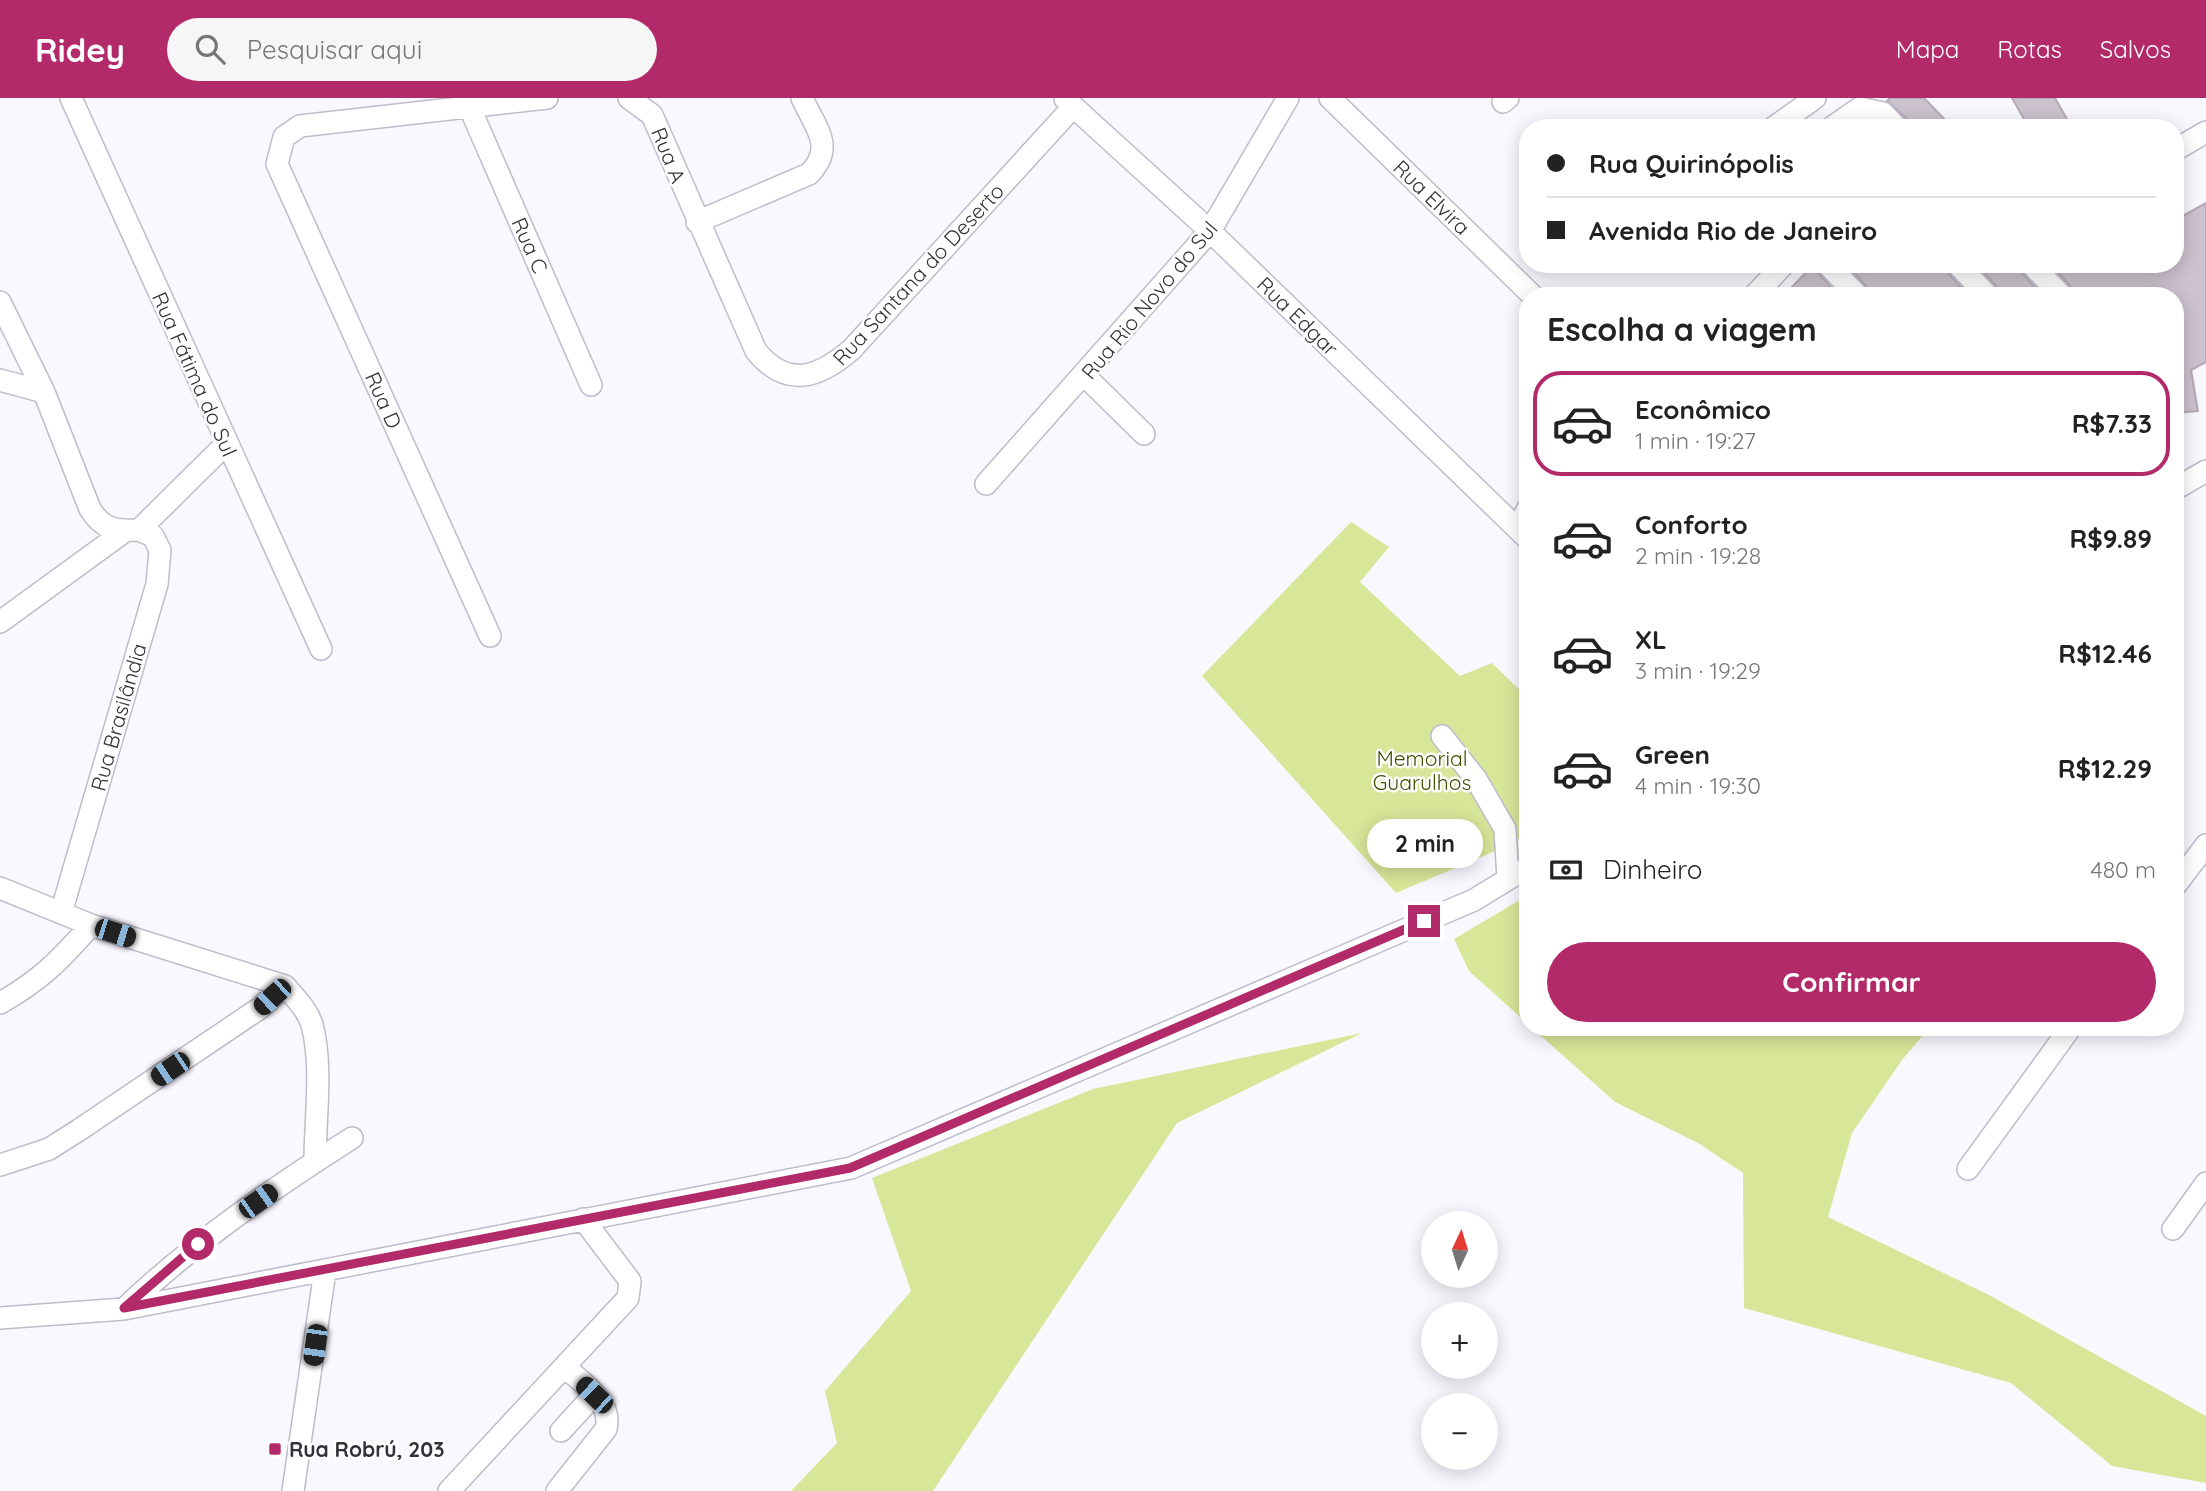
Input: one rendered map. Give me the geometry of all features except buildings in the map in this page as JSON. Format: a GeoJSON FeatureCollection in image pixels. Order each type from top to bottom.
{"type":"FeatureCollection","features":[{"type":"Feature","properties":{"kind":"street","name":"Rua Fátima do Sul"},"geometry":{"type":"LineString","coordinates":[[71,98],[321,649]]}},
{"type":"Feature","properties":{"kind":"street"},"geometry":{"type":"LineString","coordinates":[[456,104],[547,98]]}},
{"type":"Feature","properties":{"kind":"street","name":"Rua A"},"geometry":{"type":"LineString","coordinates":[[628,98],[652,115],[697,222]]}},
{"type":"Feature","properties":{"kind":"street"},"geometry":{"type":"LineString","coordinates":[[697,222],[810,174],[820,164],[824,150],[822,141],[802,98]]}},
{"type":"Feature","properties":{"kind":"street","name":"Rua Rio Novo do Sul"},"geometry":{"type":"LineString","coordinates":[[986,484],[1085,376],[1210,231],[1289,98]]}},
{"type":"Feature","properties":{"kind":"street","name":"Rua Elvira"},"geometry":{"type":"LineString","coordinates":[[1330,98],[1524,287]]}},
{"type":"Feature","properties":{"kind":"street"},"geometry":{"type":"LineString","coordinates":[[1786,119],[1815,98]]}},
{"type":"Feature","properties":{"kind":"street","name":"Rua Santana do Deserto"},"geometry":{"type":"LineString","coordinates":[[697,222],[755,351],[767,365],[778,371],[793,376],[816,374],[833,366],[852,349],[1068,103]]}},
{"type":"Feature","properties":{"kind":"street","name":"Rua Edgar"},"geometry":{"type":"LineString","coordinates":[[1068,103],[1210,231],[1519,530]]}},
{"type":"Feature","properties":{"kind":"street","name":"Rua D"},"geometry":{"type":"LineString","coordinates":[[456,104],[300,126],[284,137],[277,164],[491,636]]}},
{"type":"Feature","properties":{"kind":"street","name":"Rua C"},"geometry":{"type":"LineString","coordinates":[[456,104],[592,385]]}},
{"type":"Feature","properties":{"kind":"street"},"geometry":{"type":"LineString","coordinates":[[1844,119],[1860,108],[1883,113],[1889,119]]}},
{"type":"Feature","properties":{"kind":"street"},"geometry":{"type":"LineString","coordinates":[[2184,145],[2206,132]]}},
{"type":"Feature","properties":{"kind":"street"},"geometry":{"type":"LineString","coordinates":[[1762,287],[1776,273]]}},
{"type":"Feature","properties":{"kind":"street"},"geometry":{"type":"LineString","coordinates":[[1836,273],[1849,287]]}},
{"type":"Feature","properties":{"kind":"street"},"geometry":{"type":"LineString","coordinates":[[1966,273],[1980,287]]}},
{"type":"Feature","properties":{"kind":"street"},"geometry":{"type":"LineString","coordinates":[[2040,273],[2053,287]]}},
{"type":"Feature","properties":{"kind":"street"},"geometry":{"type":"LineString","coordinates":[[0,302],[44,392],[90,509],[99,522],[110,529],[132,530]]}},
{"type":"Feature","properties":{"kind":"street"},"geometry":{"type":"LineString","coordinates":[[1085,376],[1144,434]]}},
{"type":"Feature","properties":{"kind":"street"},"geometry":{"type":"LineString","coordinates":[[0,380],[44,392]]}},
{"type":"Feature","properties":{"kind":"street"},"geometry":{"type":"LineString","coordinates":[[0,622],[132,530],[226,444]]}},
{"type":"Feature","properties":{"kind":"street"},"geometry":{"type":"LineString","coordinates":[[2184,484],[2206,471]]}},
{"type":"Feature","properties":{"kind":"street","name":"Rua Brasilândia"},"geometry":{"type":"LineString","coordinates":[[61,913],[158,584],[159,550],[153,537],[132,530]]}},
{"type":"Feature","properties":{"kind":"street"},"geometry":{"type":"LineString","coordinates":[[1442,736],[1476,779],[1504,829],[1508,879]]}},
{"type":"Feature","properties":{"kind":"street"},"geometry":{"type":"LineString","coordinates":[[2184,874],[2206,845]]}},
{"type":"Feature","properties":{"kind":"street"},"geometry":{"type":"LineString","coordinates":[[0,1318],[124,1308],[325,1272],[850,1168],[1474,900],[1519,872]]}},
{"type":"Feature","properties":{"kind":"street"},"geometry":{"type":"LineString","coordinates":[[0,888],[91,925],[285,986],[303,1007],[312,1023],[316,1047],[315,1161]]}},
{"type":"Feature","properties":{"kind":"street"},"geometry":{"type":"LineString","coordinates":[[0,1003],[34,984],[53,968],[91,925]]}},
{"type":"Feature","properties":{"kind":"street"},"geometry":{"type":"LineString","coordinates":[[0,1164],[49,1149],[260,1008],[285,986]]}},
{"type":"Feature","properties":{"kind":"street"},"geometry":{"type":"LineString","coordinates":[[1968,1169],[2064,1036]]}},
{"type":"Feature","properties":{"kind":"street"},"geometry":{"type":"LineString","coordinates":[[124,1308],[155,1279],[220,1227],[352,1138]]}},
{"type":"Feature","properties":{"kind":"street"},"geometry":{"type":"LineString","coordinates":[[2173,1229],[2206,1183]]}},
{"type":"Feature","properties":{"kind":"street"},"geometry":{"type":"LineString","coordinates":[[449,1491],[631,1292],[630,1281],[583,1219]]}},
{"type":"Feature","properties":{"kind":"street"},"geometry":{"type":"LineString","coordinates":[[293,1491],[325,1272]]}},
{"type":"Feature","properties":{"kind":"street"},"geometry":{"type":"LineString","coordinates":[[557,1491],[606,1429],[608,1412],[565,1367]]}},
{"type":"Feature","properties":{"kind":"street"},"geometry":{"type":"LineString","coordinates":[[561,1431],[594,1395]]}},
{"type":"Feature","properties":{"kind":"green space","name":"Memorial Guarulhos"},"geometry":{"type":"Polygon","coordinates":[[[1351,522],[1389,547],[1360,582],[1460,676],[1492,663],[1519,689],[1519,839],[1396,893],[1202,676],[1351,522]]]}},
{"type":"Feature","properties":{"kind":"green space"},"geometry":{"type":"Polygon","coordinates":[[[1519,900],[1519,1016],[1469,971],[1454,939],[1519,900]]]}},
{"type":"Feature","properties":{"kind":"green space"},"geometry":{"type":"Polygon","coordinates":[[[1362,1033],[1177,1123],[933,1491],[791,1491],[837,1443],[825,1391],[911,1291],[872,1178],[1093,1089],[1362,1033]]]}},
{"type":"Feature","properties":{"kind":"green space"},"geometry":{"type":"Polygon","coordinates":[[[1541,1036],[1922,1036],[1902,1060],[1852,1133],[1828,1217],[1989,1295],[2206,1416],[2206,1483],[2112,1466],[2011,1383],[1744,1308],[1743,1173],[1698,1143],[1615,1102],[1541,1036]]]}},
{"type":"Feature","properties":{"kind":"place","name":"Rua Robrú, 203"},"geometry":{"type":"Point","coordinates":[275,1449]}},
{"type":"Feature","properties":{"kind":"route"},"geometry":{"type":"LineString","coordinates":[[198,1244],[124,1308],[325,1272],[850,1168],[1424,921]]}}]}
